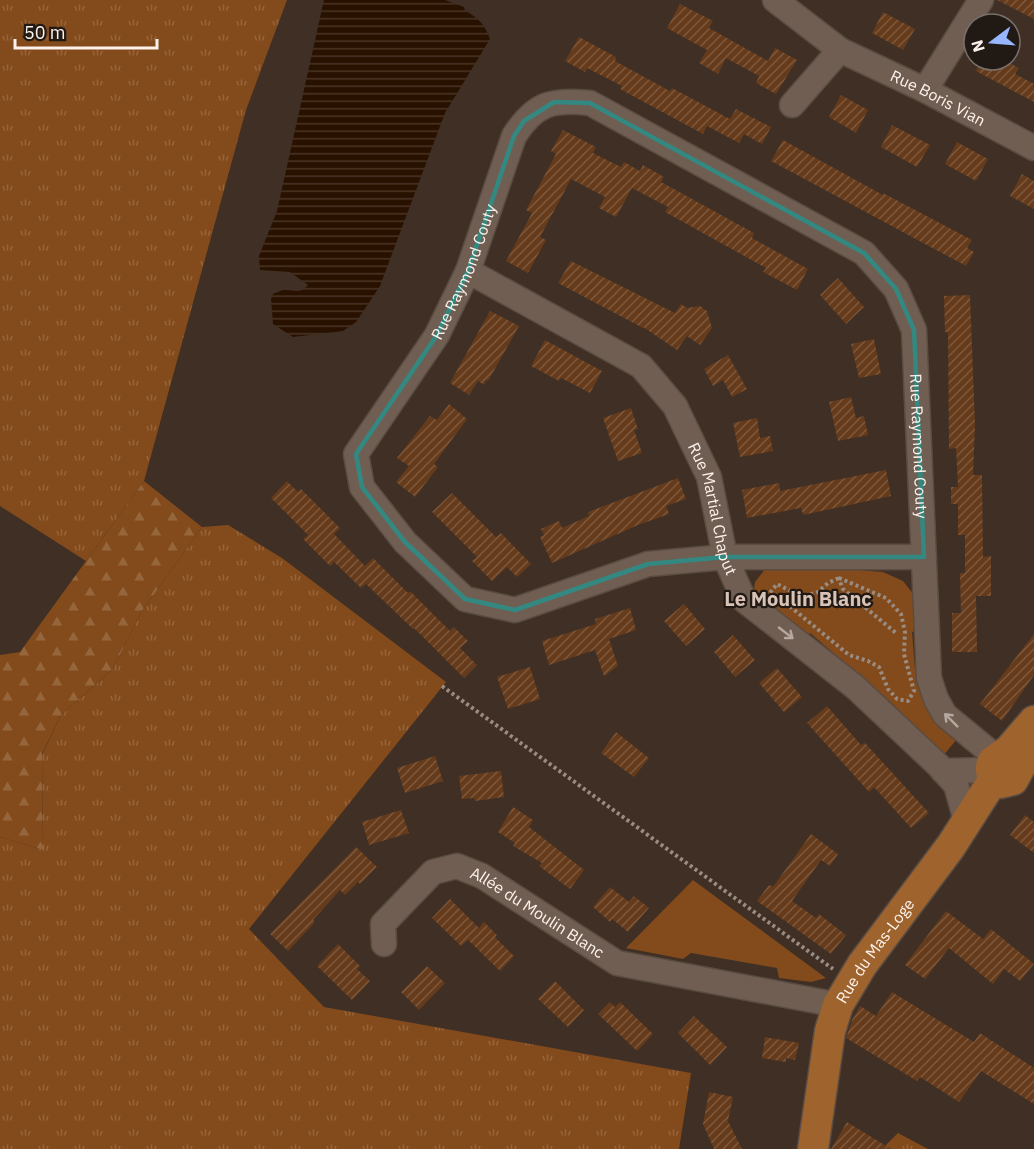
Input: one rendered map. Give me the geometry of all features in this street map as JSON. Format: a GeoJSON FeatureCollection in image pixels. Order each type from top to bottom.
{"type":"FeatureCollection","features":[{"type":"Feature","properties":{"kind":"main road","name":"Rue du Mas-Loge"},"geometry":{"type":"LineString","coordinates":[[813,1149],[830,1031],[844,993],[967,824],[988,788],[1011,766],[1016,744],[1034,721]]}},
{"type":"Feature","properties":{"kind":"street","name":"Rue Boris Vian"},"geometry":{"type":"LineString","coordinates":[[775,0],[840,50],[925,90],[1034,148]]}},
{"type":"Feature","properties":{"kind":"street"},"geometry":{"type":"LineString","coordinates":[[925,90],[981,0]]}},
{"type":"Feature","properties":{"kind":"street"},"geometry":{"type":"LineString","coordinates":[[792,105],[840,50]]}},
{"type":"Feature","properties":{"kind":"street","name":"Rue Raymond Couty"},"geometry":{"type":"LineString","coordinates":[[924,557],[836,567],[725,557],[648,564],[515,610],[465,599],[405,542],[362,487],[356,454],[437,334],[468,271],[514,136],[524,121],[541,108],[554,102],[565,100],[590,103],[864,253],[896,289],[914,330],[924,557],[929,678],[936,699],[945,715],[1011,766]]}},
{"type":"Feature","properties":{"kind":"street","name":"Rue Martial Chaput"},"geometry":{"type":"LineString","coordinates":[[468,271],[640,366],[675,406],[709,477],[725,557],[744,600],[855,687],[943,771],[956,785],[967,824]]}},
{"type":"Feature","properties":{"kind":"street"},"geometry":{"type":"LineString","coordinates":[[943,771],[1011,766]]}},
{"type":"Feature","properties":{"kind":"street","name":"Allée du Moulin Blanc"},"geometry":{"type":"LineString","coordinates":[[384,944],[384,924],[433,872],[457,866],[482,876],[617,963],[844,993]]}},
{"type":"Feature","properties":{"kind":"path"},"geometry":{"type":"LineString","coordinates":[[836,567],[886,598],[901,614],[905,632],[904,654],[914,690],[908,701],[897,699],[888,689],[879,667],[849,655],[787,604],[774,602],[770,593],[777,584],[802,597],[818,592],[828,583],[836,567]]}},
{"type":"Feature","properties":{"kind":"path"},"geometry":{"type":"LineString","coordinates":[[836,567],[843,589],[896,633]]}},
{"type":"Feature","properties":{"kind":"path"},"geometry":{"type":"LineString","coordinates":[[442,686],[844,993]]}},
{"type":"Feature","properties":{"kind":"highlighted area"},"geometry":{"type":"Polygon","coordinates":[[[554,102],[590,103],[864,253],[896,289],[914,330],[924,557],[725,557],[648,564],[515,610],[465,599],[405,542],[362,487],[356,454],[437,335],[468,271],[514,136],[524,121],[554,102]]]}},
{"type":"Feature","properties":{"kind":"green space"},"geometry":{"type":"Polygon","coordinates":[[[0,0],[287,0],[246,110],[144,481],[86,561],[0,506],[0,0]]]}},
{"type":"Feature","properties":{"kind":"green space"},"geometry":{"type":"Polygon","coordinates":[[[144,481],[202,527],[140,614],[113,669],[61,715],[42,754],[43,850],[0,837],[0,655],[20,652],[144,481]]]}},
{"type":"Feature","properties":{"kind":"green space"},"geometry":{"type":"Polygon","coordinates":[[[228,525],[282,558],[446,682],[249,929],[324,1007],[691,1073],[679,1149],[0,1149],[0,837],[43,850],[42,755],[61,715],[113,669],[140,614],[202,527],[228,525]]]}},
{"type":"Feature","properties":{"kind":"green space"},"geometry":{"type":"Polygon","coordinates":[[[766,568],[833,568],[883,572],[903,581],[918,600],[919,630],[912,632],[915,669],[921,670],[958,738],[942,757],[892,711],[896,707],[810,633],[805,638],[753,596],[755,582],[766,568]]]}},
{"type":"Feature","properties":{"kind":"green space"},"geometry":{"type":"Polygon","coordinates":[[[693,880],[826,978],[811,982],[779,978],[777,968],[691,953],[683,959],[626,948],[693,880]]]}},
{"type":"Feature","properties":{"kind":"green space"},"geometry":{"type":"Polygon","coordinates":[[[898,1133],[928,1149],[882,1149],[898,1133]]]}},
{"type":"Feature","properties":{"kind":"shaded area"},"geometry":{"type":"Polygon","coordinates":[[[324,0],[445,0],[464,7],[465,11],[480,22],[490,39],[445,113],[380,286],[356,322],[343,331],[293,337],[273,324],[271,299],[273,294],[280,291],[299,291],[308,285],[290,272],[260,270],[259,256],[277,211],[324,0]]]}},
{"type":"Feature","properties":{"kind":"building"},"geometry":{"type":"Polygon","coordinates":[[[997,0],[1034,0],[1034,19],[997,0]]]}},
{"type":"Feature","properties":{"kind":"building"},"geometry":{"type":"Polygon","coordinates":[[[680,4],[713,21],[709,28],[768,61],[775,48],[797,60],[776,94],[756,83],[759,76],[726,58],[718,74],[699,63],[707,50],[667,28],[680,4]]]}},
{"type":"Feature","properties":{"kind":"building"},"geometry":{"type":"Polygon","coordinates":[[[883,12],[915,29],[903,50],[872,33],[883,12]]]}},
{"type":"Feature","properties":{"kind":"building"},"geometry":{"type":"Polygon","coordinates":[[[579,37],[616,57],[615,61],[670,91],[672,88],[730,119],[736,109],[771,127],[762,144],[744,134],[739,143],[707,126],[703,134],[620,89],[622,86],[587,68],[585,72],[565,61],[579,37]]]}},
{"type":"Feature","properties":{"kind":"building"},"geometry":{"type":"Polygon","coordinates":[[[978,72],[1016,72],[1015,74],[1034,84],[1034,102],[978,72]]]}},
{"type":"Feature","properties":{"kind":"building"},"geometry":{"type":"Polygon","coordinates":[[[841,95],[868,110],[856,133],[829,117],[841,95]]]}},
{"type":"Feature","properties":{"kind":"building"},"geometry":{"type":"Polygon","coordinates":[[[892,125],[930,145],[917,167],[881,147],[892,125]]]}},
{"type":"Feature","properties":{"kind":"building"},"geometry":{"type":"Polygon","coordinates":[[[563,130],[596,147],[593,153],[621,167],[624,162],[640,171],[643,165],[664,177],[661,182],[754,233],[752,238],[808,269],[797,290],[763,272],[766,268],[665,212],[668,207],[632,188],[616,217],[599,208],[605,197],[571,179],[540,237],[546,240],[528,273],[506,261],[532,213],[526,210],[556,154],[551,151],[563,130]]]}},
{"type":"Feature","properties":{"kind":"building"},"geometry":{"type":"Polygon","coordinates":[[[783,140],[883,195],[883,193],[972,240],[967,248],[974,252],[966,266],[771,161],[783,140]]]}},
{"type":"Feature","properties":{"kind":"building"},"geometry":{"type":"Polygon","coordinates":[[[957,142],[988,159],[976,181],[945,164],[957,142]]]}},
{"type":"Feature","properties":{"kind":"building"},"geometry":{"type":"Polygon","coordinates":[[[1022,174],[1034,181],[1034,209],[1010,196],[1022,174]]]}},
{"type":"Feature","properties":{"kind":"building"},"geometry":{"type":"Polygon","coordinates":[[[571,261],[675,313],[681,304],[687,308],[700,306],[707,311],[712,328],[700,345],[687,336],[677,350],[643,327],[558,283],[571,261]]]}},
{"type":"Feature","properties":{"kind":"building"},"geometry":{"type":"Polygon","coordinates":[[[838,278],[864,307],[846,324],[820,295],[838,278]]]}},
{"type":"Feature","properties":{"kind":"building"},"geometry":{"type":"Polygon","coordinates":[[[970,295],[975,425],[973,475],[982,475],[983,557],[991,556],[991,596],[976,596],[977,652],[952,652],[952,613],[961,613],[960,573],[965,573],[965,535],[958,535],[958,504],[951,504],[951,487],[958,487],[956,448],[949,449],[948,332],[945,332],[944,296],[970,295]]]}},
{"type":"Feature","properties":{"kind":"building"},"geometry":{"type":"Polygon","coordinates":[[[490,311],[519,326],[488,381],[486,380],[484,385],[478,381],[469,395],[450,383],[490,311]]]}},
{"type":"Feature","properties":{"kind":"building"},"geometry":{"type":"Polygon","coordinates":[[[874,339],[881,374],[859,378],[851,344],[874,339]]]}},
{"type":"Feature","properties":{"kind":"building"},"geometry":{"type":"Polygon","coordinates":[[[545,340],[602,371],[590,393],[561,378],[559,381],[531,366],[545,340]]]}},
{"type":"Feature","properties":{"kind":"building"},"geometry":{"type":"Polygon","coordinates":[[[728,355],[747,389],[732,397],[723,380],[713,386],[704,369],[728,355]]]}},
{"type":"Feature","properties":{"kind":"building"},"geometry":{"type":"Polygon","coordinates":[[[851,397],[856,418],[864,416],[868,435],[838,441],[829,402],[851,397]]]}},
{"type":"Feature","properties":{"kind":"building"},"geometry":{"type":"Polygon","coordinates":[[[449,404],[467,419],[434,464],[438,467],[415,497],[396,482],[409,466],[397,458],[430,416],[437,420],[449,404]]]}},
{"type":"Feature","properties":{"kind":"building"},"geometry":{"type":"Polygon","coordinates":[[[631,408],[638,429],[634,430],[642,453],[618,461],[603,418],[631,408]]]}},
{"type":"Feature","properties":{"kind":"building"},"geometry":{"type":"Polygon","coordinates":[[[757,418],[760,438],[770,436],[773,451],[740,457],[733,423],[757,418]]]}},
{"type":"Feature","properties":{"kind":"building"},"geometry":{"type":"Polygon","coordinates":[[[886,470],[891,496],[803,515],[801,508],[747,518],[742,490],[779,483],[780,491],[886,470]]]}},
{"type":"Feature","properties":{"kind":"building"},"geometry":{"type":"Polygon","coordinates":[[[678,478],[686,499],[666,506],[669,514],[638,525],[552,563],[540,537],[544,535],[541,529],[559,521],[562,528],[589,516],[588,512],[678,478]]]}},
{"type":"Feature","properties":{"kind":"building"},"geometry":{"type":"Polygon","coordinates":[[[287,481],[298,492],[301,489],[340,528],[334,534],[365,566],[373,558],[450,631],[454,627],[468,641],[460,648],[477,665],[464,678],[366,584],[361,588],[334,562],[330,566],[303,539],[308,535],[271,498],[287,481]]]}},
{"type":"Feature","properties":{"kind":"building"},"geometry":{"type":"Polygon","coordinates":[[[452,493],[496,537],[501,533],[531,564],[517,577],[507,567],[492,581],[472,561],[477,557],[432,512],[452,493]]]}},
{"type":"Feature","properties":{"kind":"building"},"geometry":{"type":"Polygon","coordinates":[[[684,604],[705,629],[686,646],[664,621],[684,604]]]}},
{"type":"Feature","properties":{"kind":"building"},"geometry":{"type":"Polygon","coordinates":[[[630,608],[636,630],[609,639],[618,666],[604,676],[595,650],[549,665],[542,641],[596,624],[595,619],[630,608]]]}},
{"type":"Feature","properties":{"kind":"building"},"geometry":{"type":"Polygon","coordinates":[[[1034,634],[1034,675],[1002,721],[980,704],[1034,634]]]}},
{"type":"Feature","properties":{"kind":"building"},"geometry":{"type":"Polygon","coordinates":[[[733,635],[755,660],[735,677],[714,652],[733,635]]]}},
{"type":"Feature","properties":{"kind":"building"},"geometry":{"type":"Polygon","coordinates":[[[530,667],[540,699],[508,709],[497,677],[530,667]]]}},
{"type":"Feature","properties":{"kind":"building"},"geometry":{"type":"Polygon","coordinates":[[[777,668],[802,697],[784,712],[759,683],[777,668]]]}},
{"type":"Feature","properties":{"kind":"building"},"geometry":{"type":"Polygon","coordinates":[[[827,706],[861,745],[865,743],[929,813],[911,828],[874,787],[869,792],[807,723],[827,706]]]}},
{"type":"Feature","properties":{"kind":"building"},"geometry":{"type":"Polygon","coordinates":[[[616,732],[649,758],[634,777],[601,753],[616,732]]]}},
{"type":"Feature","properties":{"kind":"building"},"geometry":{"type":"Polygon","coordinates":[[[435,756],[443,781],[405,793],[397,768],[435,756]]]}},
{"type":"Feature","properties":{"kind":"building"},"geometry":{"type":"Polygon","coordinates":[[[501,771],[504,797],[475,801],[474,798],[462,799],[459,776],[501,771]]]}},
{"type":"Feature","properties":{"kind":"building"},"geometry":{"type":"Polygon","coordinates":[[[513,807],[533,820],[529,827],[584,870],[570,889],[539,866],[542,863],[513,846],[515,843],[498,832],[513,807]]]}},
{"type":"Feature","properties":{"kind":"building"},"geometry":{"type":"Polygon","coordinates":[[[401,810],[409,833],[369,845],[362,822],[401,810]]]}},
{"type":"Feature","properties":{"kind":"building"},"geometry":{"type":"Polygon","coordinates":[[[1025,815],[1034,822],[1034,853],[1010,835],[1025,815]]]}},
{"type":"Feature","properties":{"kind":"building"},"geometry":{"type":"Polygon","coordinates":[[[811,834],[838,854],[830,866],[821,860],[792,901],[816,918],[819,914],[846,935],[831,954],[757,901],[769,885],[773,887],[811,834]]]}},
{"type":"Feature","properties":{"kind":"building"},"geometry":{"type":"Polygon","coordinates":[[[356,847],[377,867],[345,895],[340,890],[288,951],[270,934],[356,847]]]}},
{"type":"Feature","properties":{"kind":"building"},"geometry":{"type":"Polygon","coordinates":[[[610,887],[629,902],[634,896],[649,908],[628,932],[612,919],[610,922],[593,907],[610,887]]]}},
{"type":"Feature","properties":{"kind":"building"},"geometry":{"type":"Polygon","coordinates":[[[450,899],[479,928],[484,922],[514,956],[500,971],[468,940],[461,946],[432,918],[450,899]]]}},
{"type":"Feature","properties":{"kind":"building"},"geometry":{"type":"Polygon","coordinates":[[[946,911],[983,939],[991,929],[1034,964],[1020,981],[1004,969],[993,984],[949,948],[925,979],[905,965],[946,911]]]}},
{"type":"Feature","properties":{"kind":"building"},"geometry":{"type":"Polygon","coordinates":[[[338,944],[360,966],[357,969],[370,981],[352,1000],[317,966],[338,944]]]}},
{"type":"Feature","properties":{"kind":"building"},"geometry":{"type":"Polygon","coordinates":[[[427,966],[445,983],[419,1010],[401,992],[427,966]]]}},
{"type":"Feature","properties":{"kind":"building"},"geometry":{"type":"Polygon","coordinates":[[[555,981],[584,1010],[568,1027],[538,999],[555,981]]]}},
{"type":"Feature","properties":{"kind":"building"},"geometry":{"type":"Polygon","coordinates":[[[892,992],[974,1042],[980,1033],[1034,1068],[1034,1104],[981,1071],[959,1102],[920,1077],[917,1081],[846,1038],[860,1006],[876,1016],[892,992]]]}},
{"type":"Feature","properties":{"kind":"building"},"geometry":{"type":"Polygon","coordinates":[[[610,1002],[615,1007],[620,1002],[653,1034],[637,1051],[598,1014],[610,1002]]]}},
{"type":"Feature","properties":{"kind":"building"},"geometry":{"type":"Polygon","coordinates":[[[694,1016],[727,1047],[710,1065],[678,1033],[694,1016]]]}},
{"type":"Feature","properties":{"kind":"building"},"geometry":{"type":"Polygon","coordinates":[[[765,1037],[799,1043],[795,1060],[786,1058],[786,1062],[762,1058],[765,1037]]]}},
{"type":"Feature","properties":{"kind":"building"},"geometry":{"type":"Polygon","coordinates":[[[709,1092],[733,1097],[728,1121],[742,1149],[714,1149],[703,1124],[709,1092]]]}},
{"type":"Feature","properties":{"kind":"building"},"geometry":{"type":"Polygon","coordinates":[[[847,1122],[891,1149],[831,1149],[847,1122]]]}},
{"type":"Feature","properties":{"kind":"district","name":"Le Moulin Blanc"},"geometry":{"type":"Point","coordinates":[798,599]}}]}
